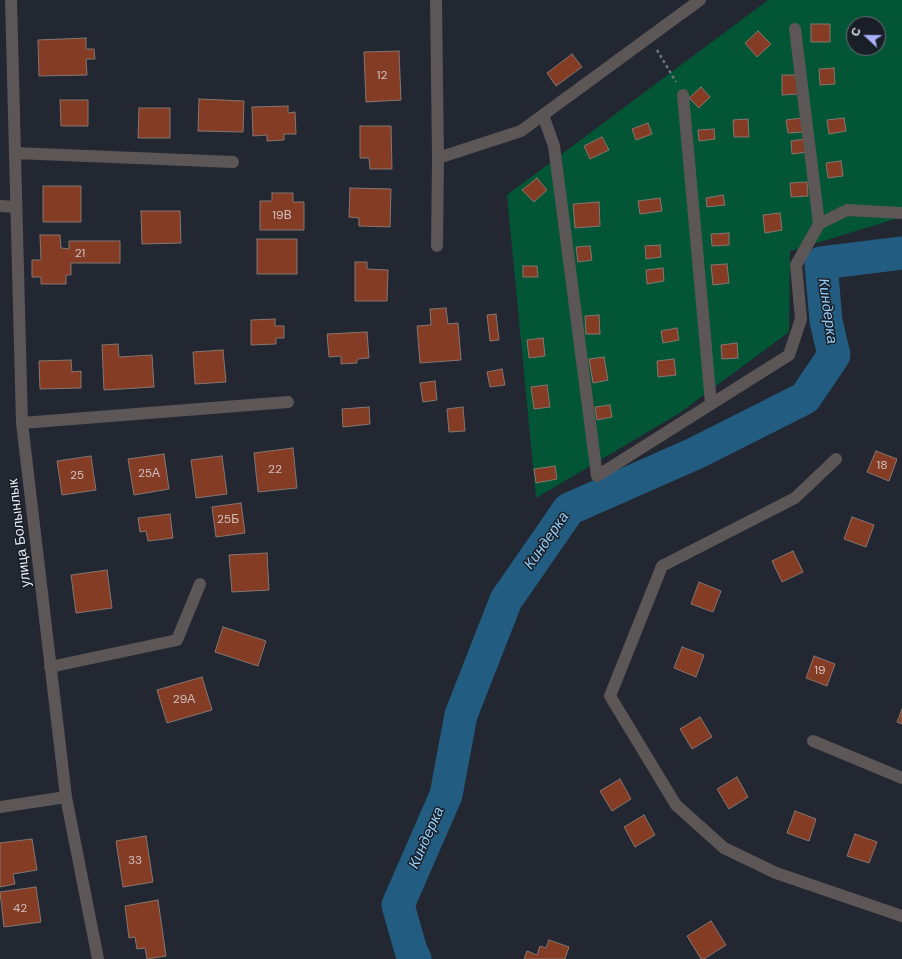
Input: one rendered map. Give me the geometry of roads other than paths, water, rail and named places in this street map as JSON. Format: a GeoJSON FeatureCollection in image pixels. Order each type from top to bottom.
{"type":"FeatureCollection","features":[{"type":"Feature","properties":{"kind":"street","name":"улица Болынлык"},"geometry":{"type":"LineString","coordinates":[[11,0],[22,423],[66,797],[98,959]]}},
{"type":"Feature","properties":{"kind":"street"},"geometry":{"type":"LineString","coordinates":[[436,0],[438,158],[437,246]]}},
{"type":"Feature","properties":{"kind":"street"},"geometry":{"type":"LineString","coordinates":[[438,158],[521,132],[700,0]]}},
{"type":"Feature","properties":{"kind":"street"},"geometry":{"type":"LineString","coordinates":[[795,29],[819,224]]}},
{"type":"Feature","properties":{"kind":"street"},"geometry":{"type":"LineString","coordinates":[[683,95],[711,403]]}},
{"type":"Feature","properties":{"kind":"street"},"geometry":{"type":"LineString","coordinates":[[543,115],[554,146],[597,476],[789,355],[801,319],[796,265],[819,224],[847,210],[902,213]]}},
{"type":"Feature","properties":{"kind":"street"},"geometry":{"type":"LineString","coordinates":[[15,153],[233,162]]}},
{"type":"Feature","properties":{"kind":"street"},"geometry":{"type":"LineString","coordinates":[[0,206],[16,207]]}},
{"type":"Feature","properties":{"kind":"street"},"geometry":{"type":"LineString","coordinates":[[22,423],[288,402]]}},
{"type":"Feature","properties":{"kind":"street"},"geometry":{"type":"LineString","coordinates":[[836,459],[795,498],[662,566],[610,696],[676,805],[724,848],[776,873],[901,914]]}},
{"type":"Feature","properties":{"kind":"street"},"geometry":{"type":"LineString","coordinates":[[50,666],[177,640],[200,584]]}},
{"type":"Feature","properties":{"kind":"street"},"geometry":{"type":"LineString","coordinates":[[813,741],[902,778]]}},
{"type":"Feature","properties":{"kind":"street"},"geometry":{"type":"LineString","coordinates":[[0,807],[66,797]]}},
{"type":"Feature","properties":{"kind":"waterway","name":"Киндерка"},"geometry":{"type":"LineString","coordinates":[[415,959],[411,951],[398,905],[446,795],[461,715],[506,600],[569,509],[696,453],[805,398],[834,355],[826,321],[821,263],[902,253]]}}]}
